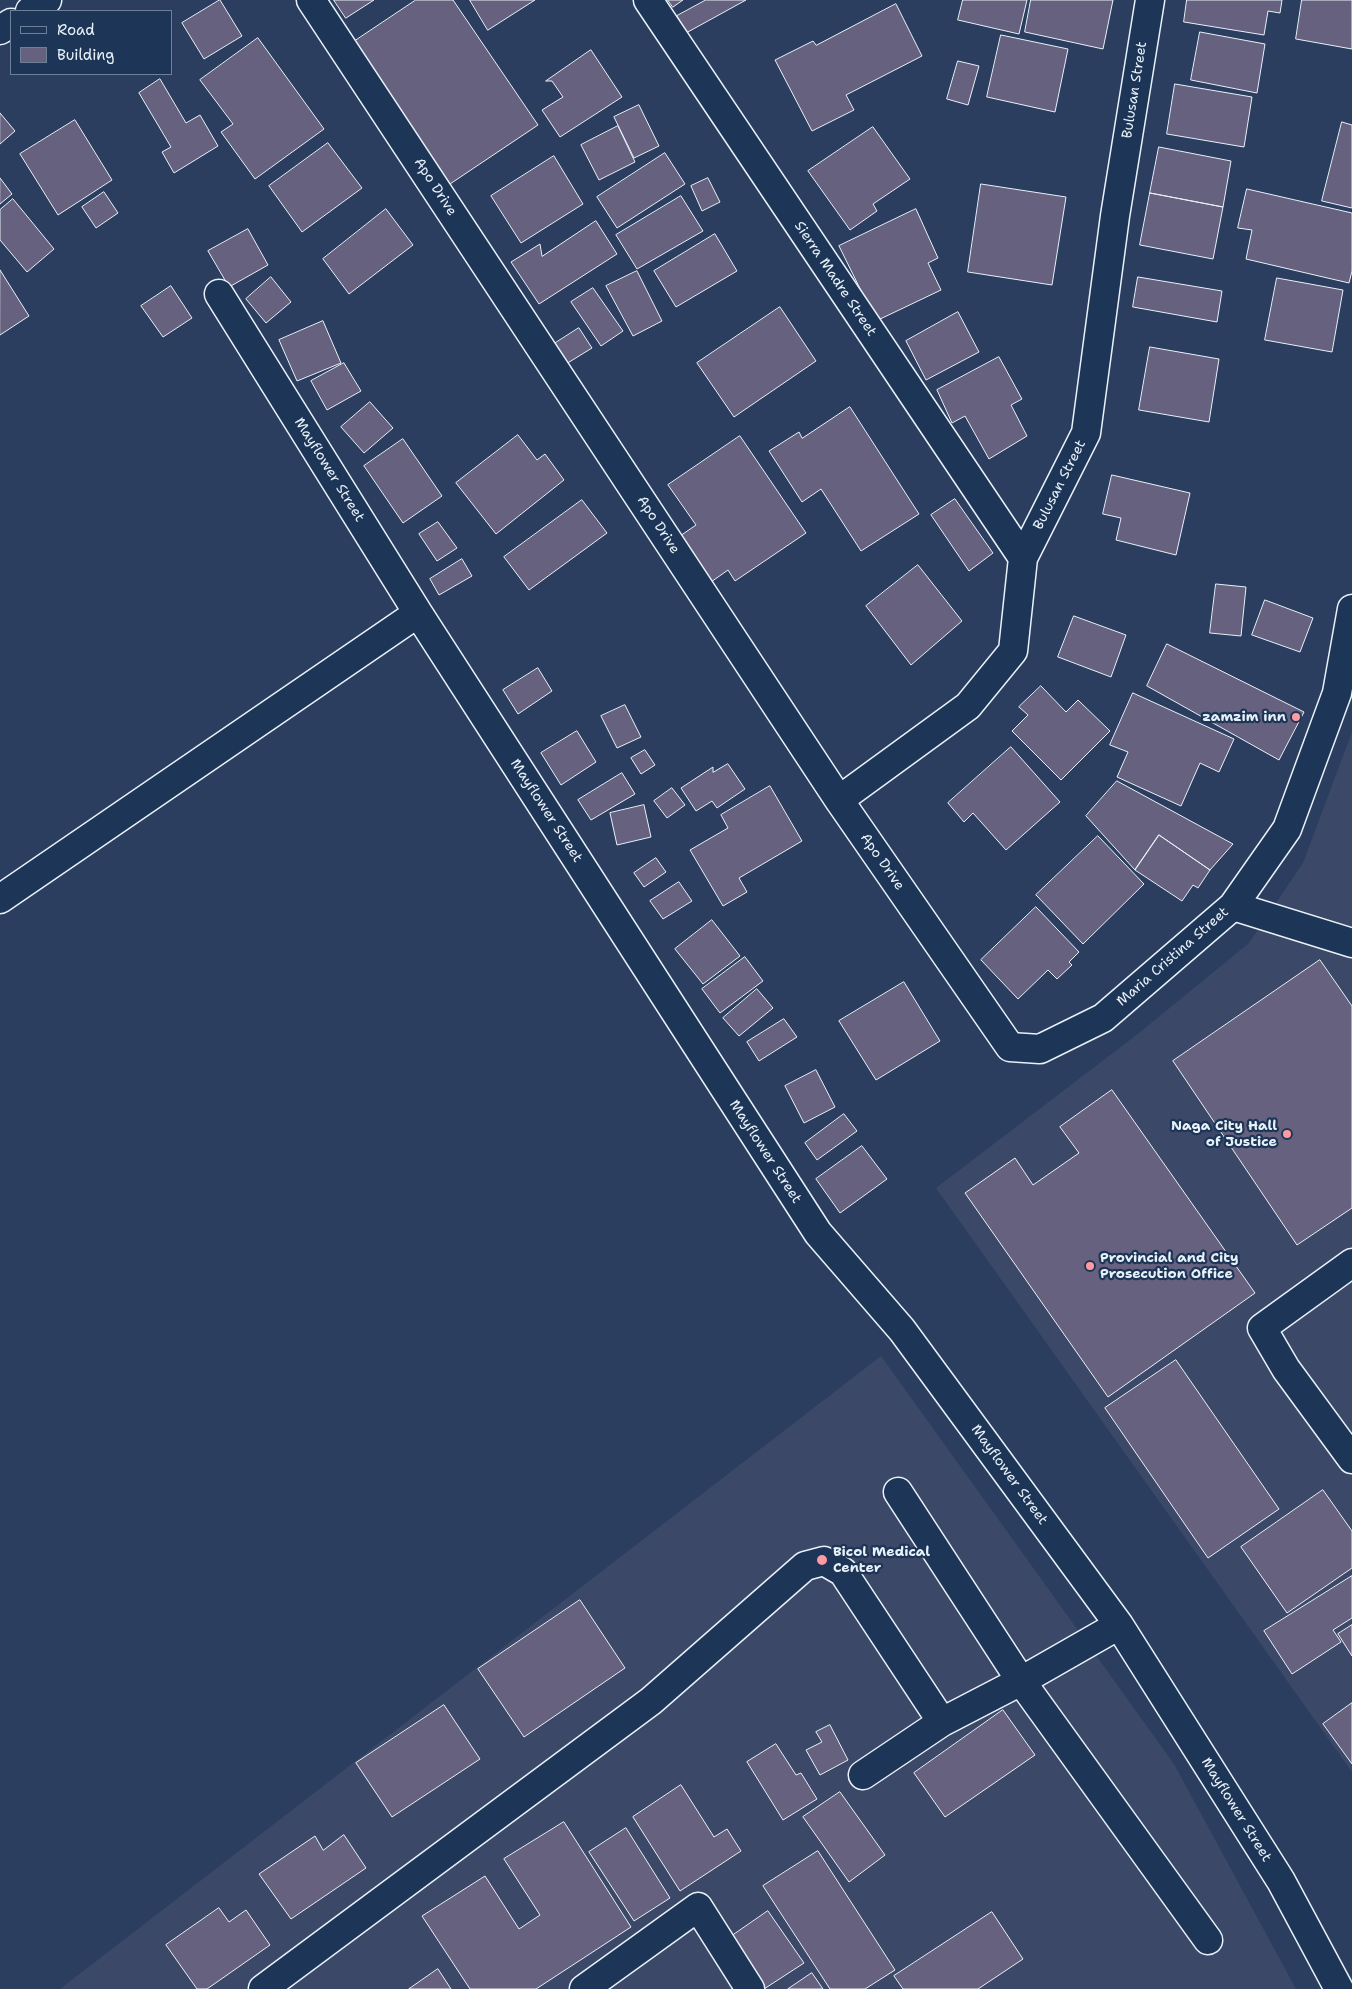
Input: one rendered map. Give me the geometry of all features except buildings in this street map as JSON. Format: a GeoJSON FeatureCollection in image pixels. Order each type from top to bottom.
{"type":"FeatureCollection","features":[{"type":"Feature","properties":{"kind":"street"},"geometry":{"type":"LineString","coordinates":[[32,10],[47,0]]}},
{"type":"Feature","properties":{"kind":"street","name":"Apo Drive"},"geometry":{"type":"LineString","coordinates":[[311,0],[839,800],[1010,1047]]}},
{"type":"Feature","properties":{"kind":"street","name":"Sierra Madre Street"},"geometry":{"type":"LineString","coordinates":[[648,0],[1023,558]]}},
{"type":"Feature","properties":{"kind":"street","name":"Bulusan Street"},"geometry":{"type":"LineString","coordinates":[[839,800],[968,706],[1013,651],[1023,558],[1086,433],[1115,216],[1150,0]]}},
{"type":"Feature","properties":{"kind":"street","name":"Mayflower Street"},"geometry":{"type":"LineString","coordinates":[[219,294],[418,612],[818,1234],[902,1330],[1119,1625],[1281,1881],[1339,1989]]}},
{"type":"Feature","properties":{"kind":"street","name":"Maria Cristina Street"},"geometry":{"type":"LineString","coordinates":[[1010,1047],[1040,1049],[1102,1018],[1233,906],[1288,829],[1337,693],[1352,609]]}},
{"type":"Feature","properties":{"kind":"street"},"geometry":{"type":"LineString","coordinates":[[0,899],[418,612]]}},
{"type":"Feature","properties":{"kind":"street"},"geometry":{"type":"LineString","coordinates":[[1233,906],[1352,943]]}},
{"type":"Feature","properties":{"kind":"street"},"geometry":{"type":"LineString","coordinates":[[1352,1263],[1262,1328],[1286,1369],[1352,1459]]}},
{"type":"Feature","properties":{"kind":"street"},"geometry":{"type":"LineString","coordinates":[[898,1492],[1021,1681],[1208,1940]]}},
{"type":"Feature","properties":{"kind":"street"},"geometry":{"type":"LineString","coordinates":[[263,1989],[651,1701],[805,1566],[824,1561],[843,1572],[942,1722]]}},
{"type":"Feature","properties":{"kind":"street"},"geometry":{"type":"LineString","coordinates":[[863,1775],[942,1722],[1021,1681],[1119,1625]]}},
{"type":"Feature","properties":{"kind":"street"},"geometry":{"type":"LineString","coordinates":[[584,1989],[698,1907],[750,1989]]}},
{"type":"Feature","properties":{"kind":"shaded area"},"geometry":{"type":"Polygon","coordinates":[[[1352,732],[1352,1772],[936,1188],[1139,1033],[1249,943],[1303,863],[1352,732]]]}},
{"type":"Feature","properties":{"kind":"shaded area","name":"Bicol Medical Center"},"geometry":{"type":"Polygon","coordinates":[[[881,1356],[1174,1764],[1296,1989],[60,1989],[881,1356]]]}},
{"type":"Feature","properties":{"kind":"place","name":"zamzim inn"},"geometry":{"type":"Point","coordinates":[1296,717]}},
{"type":"Feature","properties":{"kind":"place","name":"Naga City Hall of Justice"},"geometry":{"type":"Point","coordinates":[1287,1134]}},
{"type":"Feature","properties":{"kind":"place","name":"Provincial and City Prosecution Office"},"geometry":{"type":"Point","coordinates":[1090,1266]}},
{"type":"Feature","properties":{"kind":"place","name":"Bicol Medical Center"},"geometry":{"type":"Point","coordinates":[822,1560]}}]}
